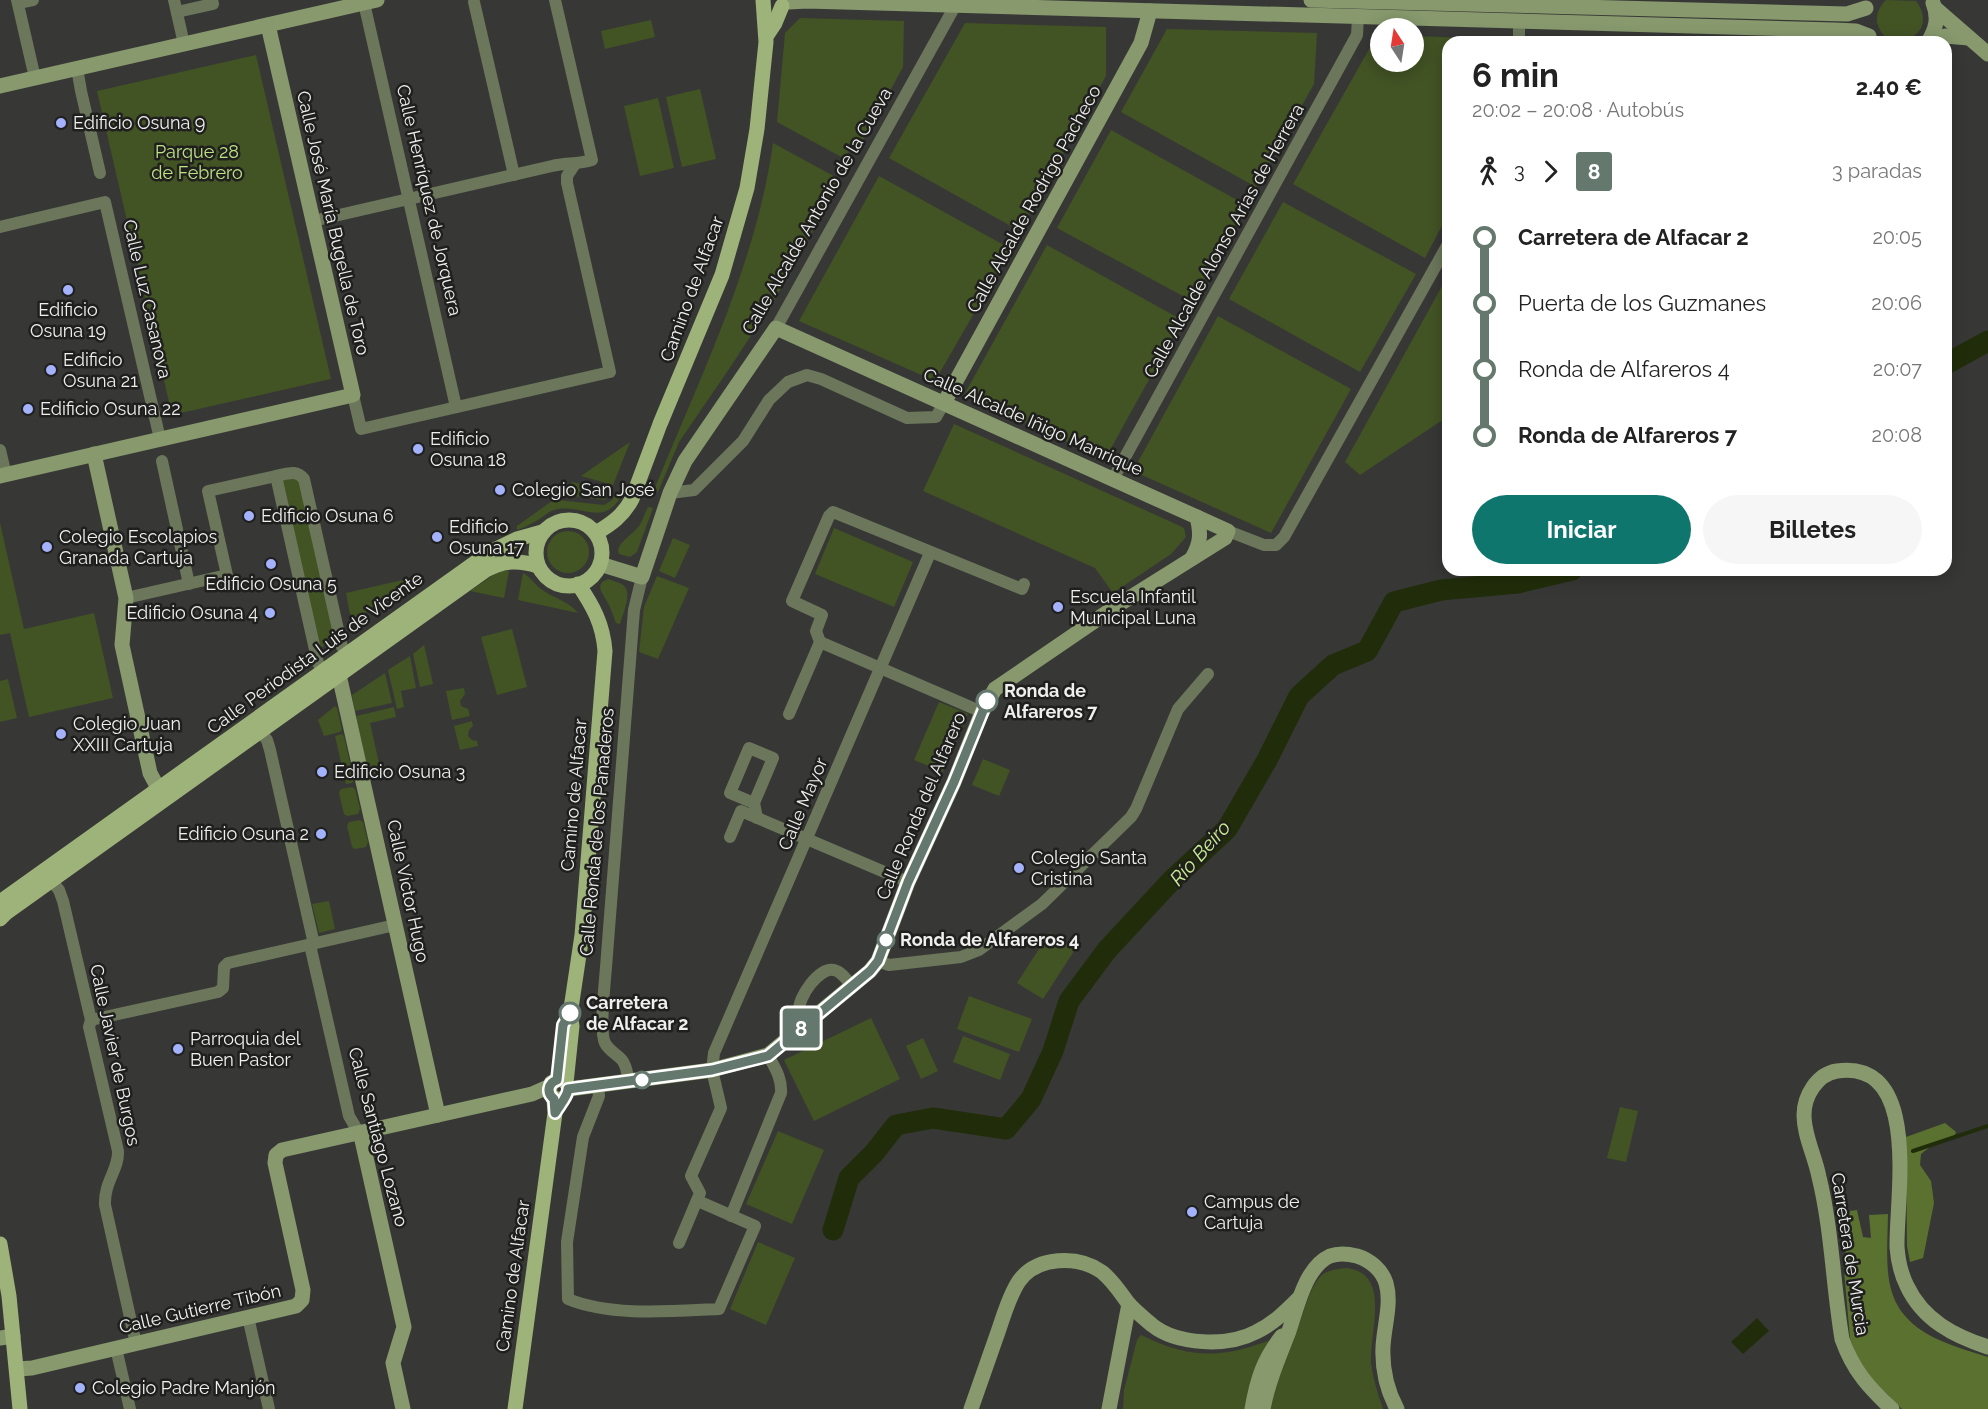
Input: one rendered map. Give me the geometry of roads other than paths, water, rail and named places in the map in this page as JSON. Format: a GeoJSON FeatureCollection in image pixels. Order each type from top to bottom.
{"type":"FeatureCollection","features":[{"type":"Feature","properties":{"kind":"main road"},"geometry":{"type":"LineString","coordinates":[[764,0],[777,6],[788,3]]}},
{"type":"Feature","properties":{"kind":"main road","name":"Camino de Alfacar"},"geometry":{"type":"LineString","coordinates":[[596,533],[615,522],[632,500],[660,424],[722,275],[747,188],[757,129],[767,36],[764,0]]}},
{"type":"Feature","properties":{"kind":"main road","name":"Camino de Alfacar"},"geometry":{"type":"LineString","coordinates":[[767,36],[788,3]]}},
{"type":"Feature","properties":{"kind":"main road"},"geometry":{"type":"LineString","coordinates":[[560,520],[574,520],[584,523],[596,533],[602,549],[600,564],[596,573],[588,580],[570,586],[553,582],[538,566],[536,549],[542,532],[550,525],[560,520]]}},
{"type":"Feature","properties":{"kind":"main road","name":"Calle Periodista Luis de Vicente"},"geometry":{"type":"LineString","coordinates":[[0,902],[490,552],[510,541],[542,532]]}},
{"type":"Feature","properties":{"kind":"main road","name":"Calle Periodista Luis de Vicente"},"geometry":{"type":"LineString","coordinates":[[0,918],[495,564],[505,561],[538,566]]}},
{"type":"Feature","properties":{"kind":"main road","name":"Camino de Alfacar"},"geometry":{"type":"LineString","coordinates":[[515,1409],[559,1091],[572,1026],[570,1015],[582,936],[605,651],[604,637],[594,608],[578,585]]}},
{"type":"Feature","properties":{"kind":"main road"},"geometry":{"type":"LineString","coordinates":[[0,1244],[9,1296],[7,1337],[16,1369],[20,1409]]}},
{"type":"Feature","properties":{"kind":"street"},"geometry":{"type":"LineString","coordinates":[[33,0],[17,2],[35,78]]}},
{"type":"Feature","properties":{"kind":"street"},"geometry":{"type":"LineString","coordinates":[[184,44],[176,6],[213,4],[212,0]]}},
{"type":"Feature","properties":{"kind":"street"},"geometry":{"type":"LineString","coordinates":[[313,221],[514,175],[592,160],[555,0]]}},
{"type":"Feature","properties":{"kind":"street"},"geometry":{"type":"LineString","coordinates":[[1311,0],[1519,9],[1856,31],[1865,36]]}},
{"type":"Feature","properties":{"kind":"street"},"geometry":{"type":"LineString","coordinates":[[0,86],[372,1]]}},
{"type":"Feature","properties":{"kind":"street","name":"Calle Henríquez de Jorquera"},"geometry":{"type":"LineString","coordinates":[[372,1],[409,199],[456,407]]}},
{"type":"Feature","properties":{"kind":"street"},"geometry":{"type":"LineString","coordinates":[[788,3],[807,1],[1358,17],[1519,9],[1583,3],[1695,5],[1847,14],[1868,4]]}},
{"type":"Feature","properties":{"kind":"street"},"geometry":{"type":"LineString","coordinates":[[474,2],[514,175]]}},
{"type":"Feature","properties":{"kind":"street"},"geometry":{"type":"LineString","coordinates":[[1868,4],[1865,26],[1870,36]]}},
{"type":"Feature","properties":{"kind":"street"},"geometry":{"type":"LineString","coordinates":[[1934,4],[1988,53]]}},
{"type":"Feature","properties":{"kind":"street"},"geometry":{"type":"LineString","coordinates":[[1932,36],[1936,23],[1934,4]]}},
{"type":"Feature","properties":{"kind":"street","name":"Calle Alcalde Antonio de la Cueva"},"geometry":{"type":"LineString","coordinates":[[670,493],[685,461],[702,434],[776,327],[955,6]]}},
{"type":"Feature","properties":{"kind":"street"},"geometry":{"type":"LineString","coordinates":[[1519,9],[1519,36]]}},
{"type":"Feature","properties":{"kind":"street","name":"Calle Alcalde Rodrigo Pacheco"},"geometry":{"type":"LineString","coordinates":[[944,403],[1142,43],[1150,11]]}},
{"type":"Feature","properties":{"kind":"street","name":"Calle Alcalde Alonso Arias de Herrera"},"geometry":{"type":"LineString","coordinates":[[1113,479],[1358,35],[1358,17]]}},
{"type":"Feature","properties":{"kind":"street","name":"Calle José María Bugella de Toro"},"geometry":{"type":"LineString","coordinates":[[268,24],[361,429],[456,407]]}},
{"type":"Feature","properties":{"kind":"street"},"geometry":{"type":"LineString","coordinates":[[1952,37],[1969,38]]}},
{"type":"Feature","properties":{"kind":"street"},"geometry":{"type":"LineString","coordinates":[[77,68],[100,173]]}},
{"type":"Feature","properties":{"kind":"street"},"geometry":{"type":"LineString","coordinates":[[456,407],[610,372],[567,183],[567,176],[575,164]]}},
{"type":"Feature","properties":{"kind":"street","name":"Calle Luz Casanova"},"geometry":{"type":"LineString","coordinates":[[0,227],[105,202],[160,439]]}},
{"type":"Feature","properties":{"kind":"street","name":"Calle Alcalde Iñigo Manrique"},"geometry":{"type":"LineString","coordinates":[[776,327],[1228,531],[1264,545],[1276,545],[1284,537],[1442,255]]}},
{"type":"Feature","properties":{"kind":"street"},"geometry":{"type":"LineString","coordinates":[[670,493],[694,490],[743,441],[769,400],[788,382],[807,375],[821,379],[907,418],[936,417],[944,403]]}},
{"type":"Feature","properties":{"kind":"street"},"geometry":{"type":"LineString","coordinates":[[0,450],[3,475],[353,395]]}},
{"type":"Feature","properties":{"kind":"street"},"geometry":{"type":"LineString","coordinates":[[94,454],[126,598],[122,645],[150,773],[158,788]]}},
{"type":"Feature","properties":{"kind":"street"},"geometry":{"type":"LineString","coordinates":[[162,461],[189,584]]}},
{"type":"Feature","properties":{"kind":"street"},"geometry":{"type":"LineString","coordinates":[[126,598],[227,575],[208,491],[295,472],[304,479],[342,646],[348,653]]}},
{"type":"Feature","properties":{"kind":"street"},"geometry":{"type":"LineString","coordinates":[[276,476],[318,663],[323,671]]}},
{"type":"Feature","properties":{"kind":"street","name":"Calle Ronda de los Panaderos"},"geometry":{"type":"LineString","coordinates":[[629,1082],[622,1060],[609,1050],[603,1040],[606,967],[634,610],[642,577],[670,493]]}},
{"type":"Feature","properties":{"kind":"street"},"geometry":{"type":"LineString","coordinates":[[789,714],[820,642],[816,631],[822,615],[792,601],[829,516],[833,512],[930,553],[935,552],[1023,587]]}},
{"type":"Feature","properties":{"kind":"street"},"geometry":{"type":"LineString","coordinates":[[1192,558],[1201,538],[1197,517]]}},
{"type":"Feature","properties":{"kind":"street","name":"Calle Ronda del Alfarero"},"geometry":{"type":"LineString","coordinates":[[878,961],[908,882],[954,782],[982,712],[995,689],[1115,607],[1225,538],[1228,531]]}},
{"type":"Feature","properties":{"kind":"street","name":"Calle Mayor"},"geometry":{"type":"LineString","coordinates":[[712,1070],[714,1053],[930,553]]}},
{"type":"Feature","properties":{"kind":"street"},"geometry":{"type":"LineString","coordinates":[[600,564],[642,577]]}},
{"type":"Feature","properties":{"kind":"street"},"geometry":{"type":"LineString","coordinates":[[820,642],[982,712]]}},
{"type":"Feature","properties":{"kind":"street"},"geometry":{"type":"LineString","coordinates":[[559,1091],[712,1070],[768,1056],[870,971],[878,961],[889,965],[970,955],[1042,903],[1131,817],[1178,709],[1208,674]]}},
{"type":"Feature","properties":{"kind":"street","name":"Calle Víctor Hugo"},"geometry":{"type":"LineString","coordinates":[[339,675],[438,1115]]}},
{"type":"Feature","properties":{"kind":"street","name":"Calle Santiago Lozano"},"geometry":{"type":"LineString","coordinates":[[260,731],[267,740],[270,750],[349,1116],[362,1140],[404,1327],[393,1363],[403,1409]]}},
{"type":"Feature","properties":{"kind":"street"},"geometry":{"type":"LineString","coordinates":[[754,803],[757,818]]}},
{"type":"Feature","properties":{"kind":"street"},"geometry":{"type":"LineString","coordinates":[[730,837],[741,812],[908,882]]}},
{"type":"Feature","properties":{"kind":"street","name":"Calle Javier de Burgos"},"geometry":{"type":"LineString","coordinates":[[51,880],[59,890],[63,902],[91,1020],[89,1027],[118,1151],[118,1159],[104,1192],[105,1205],[136,1344]]}},
{"type":"Feature","properties":{"kind":"street"},"geometry":{"type":"LineString","coordinates":[[91,1020],[218,992],[223,988],[224,967],[228,963],[395,925]]}},
{"type":"Feature","properties":{"kind":"street"},"geometry":{"type":"LineString","coordinates":[[807,1023],[799,1009],[812,982],[832,970],[840,973],[852,986]]}},
{"type":"Feature","properties":{"kind":"street"},"geometry":{"type":"LineString","coordinates":[[731,1216],[781,1093],[782,1084],[768,1056]]}},
{"type":"Feature","properties":{"kind":"street","name":"Carretera de Murcia"},"geometry":{"type":"LineString","coordinates":[[1892,1409],[1857,1372],[1842,1339],[1829,1228],[1804,1115],[1807,1097],[1816,1083],[1831,1072],[1849,1069],[1867,1074],[1879,1082],[1890,1098],[1896,1119],[1899,1144],[1897,1248],[1900,1270],[1917,1305],[1932,1320],[1962,1338],[1988,1347]]}},
{"type":"Feature","properties":{"kind":"street"},"geometry":{"type":"LineString","coordinates":[[679,1243],[700,1193],[691,1176],[720,1108],[712,1070]]}},
{"type":"Feature","properties":{"kind":"street"},"geometry":{"type":"LineString","coordinates":[[592,1087],[599,1096],[583,1137],[567,1242],[568,1299],[585,1306],[651,1311],[719,1309],[756,1226],[698,1201]]}},
{"type":"Feature","properties":{"kind":"street","name":"Calle Gutierre Tibón"},"geometry":{"type":"LineString","coordinates":[[16,1369],[32,1368],[296,1306],[302,1300],[303,1286],[274,1163],[276,1155],[282,1150],[534,1094],[559,1091]]}},
{"type":"Feature","properties":{"kind":"street"},"geometry":{"type":"LineString","coordinates":[[1263,1409],[1299,1298],[1317,1266],[1330,1256],[1345,1254],[1368,1260],[1378,1269],[1386,1282],[1388,1296],[1383,1347],[1385,1375],[1397,1409]]}},
{"type":"Feature","properties":{"kind":"street"},"geometry":{"type":"LineString","coordinates":[[971,1409],[1008,1303],[1020,1280],[1036,1267],[1071,1260],[1087,1264],[1102,1272],[1129,1304],[1155,1327],[1173,1336],[1196,1341],[1227,1341],[1255,1333],[1279,1318],[1299,1298]]}},
{"type":"Feature","properties":{"kind":"street"},"geometry":{"type":"LineString","coordinates":[[1109,1409],[1129,1304]]}},
{"type":"Feature","properties":{"kind":"street"},"geometry":{"type":"LineString","coordinates":[[248,1317],[270,1409]]}},
{"type":"Feature","properties":{"kind":"street"},"geometry":{"type":"LineString","coordinates":[[1252,1409],[1255,1390],[1268,1353],[1290,1327]]}},
{"type":"Feature","properties":{"kind":"street"},"geometry":{"type":"LineString","coordinates":[[116,1348],[130,1409]]}},
{"type":"Feature","properties":{"kind":"waterway","name":"Río Beiro"},"geometry":{"type":"LineString","coordinates":[[1952,361],[1988,341]]}},
{"type":"Feature","properties":{"kind":"waterway","name":"Río Beiro"},"geometry":{"type":"LineString","coordinates":[[833,1230],[849,1178],[874,1153],[896,1125],[933,1118],[1006,1129],[1031,1099],[1053,1051],[1069,1001],[1107,950],[1172,880],[1227,829],[1267,760],[1299,696],[1333,665],[1367,651],[1394,602],[1441,590],[1518,583],[1547,576]]}},
{"type":"Feature","properties":{"kind":"waterway"},"geometry":{"type":"LineString","coordinates":[[1913,1151],[1988,1126]]}},
{"type":"Feature","properties":{"kind":"place","name":"Edificio Osuna 9"},"geometry":{"type":"Point","coordinates":[61,123]}},
{"type":"Feature","properties":{"kind":"place","name":"Edificio Osuna 19"},"geometry":{"type":"Point","coordinates":[68,290]}},
{"type":"Feature","properties":{"kind":"place","name":"Edificio Osuna 21"},"geometry":{"type":"Point","coordinates":[51,370]}},
{"type":"Feature","properties":{"kind":"place","name":"Edificio Osuna 22"},"geometry":{"type":"Point","coordinates":[28,409]}},
{"type":"Feature","properties":{"kind":"place","name":"Edificio Osuna 18"},"geometry":{"type":"Point","coordinates":[418,449]}},
{"type":"Feature","properties":{"kind":"place","name":"Colegio San José"},"geometry":{"type":"Point","coordinates":[500,490]}},
{"type":"Feature","properties":{"kind":"place","name":"Edificio Osuna 6"},"geometry":{"type":"Point","coordinates":[249,516]}},
{"type":"Feature","properties":{"kind":"place","name":"Edificio Osuna 17"},"geometry":{"type":"Point","coordinates":[437,537]}},
{"type":"Feature","properties":{"kind":"place","name":"Colegio Escolapios Granada Cartuja"},"geometry":{"type":"Point","coordinates":[47,547]}},
{"type":"Feature","properties":{"kind":"place","name":"Edificio Osuna 5"},"geometry":{"type":"Point","coordinates":[271,564]}},
{"type":"Feature","properties":{"kind":"place","name":"Escuela Infantil Municipal Luna"},"geometry":{"type":"Point","coordinates":[1058,607]}},
{"type":"Feature","properties":{"kind":"place","name":"Edificio Osuna 4"},"geometry":{"type":"Point","coordinates":[270,613]}},
{"type":"Feature","properties":{"kind":"place","name":"Ronda de Alfareros 7"},"geometry":{"type":"Point","coordinates":[987,701]}},
{"type":"Feature","properties":{"kind":"place","name":"Colegio Juan XXIII Cartuja"},"geometry":{"type":"Point","coordinates":[61,734]}},
{"type":"Feature","properties":{"kind":"place","name":"Edificio Osuna 3"},"geometry":{"type":"Point","coordinates":[322,772]}},
{"type":"Feature","properties":{"kind":"place","name":"Edificio Osuna 2"},"geometry":{"type":"Point","coordinates":[321,834]}},
{"type":"Feature","properties":{"kind":"place","name":"Colegio Santa Cristina"},"geometry":{"type":"Point","coordinates":[1019,868]}},
{"type":"Feature","properties":{"kind":"place","name":"Ronda de Alfareros 4"},"geometry":{"type":"Point","coordinates":[886,940]}},
{"type":"Feature","properties":{"kind":"place","name":"Carretera de Alfacar 2"},"geometry":{"type":"Point","coordinates":[570,1013]}},
{"type":"Feature","properties":{"kind":"place","name":"Parroquia del Buen Pastor"},"geometry":{"type":"Point","coordinates":[178,1049]}},
{"type":"Feature","properties":{"kind":"place","name":"Campus de Cartuja"},"geometry":{"type":"Point","coordinates":[1192,1212]}},
{"type":"Feature","properties":{"kind":"place","name":"Colegio Padre Manjón"},"geometry":{"type":"Point","coordinates":[80,1388]}},
{"type":"Feature","properties":{"kind":"park label","name":"Parque 28 de Febrero"},"geometry":{"type":"Point","coordinates":[197,162]}}]}
